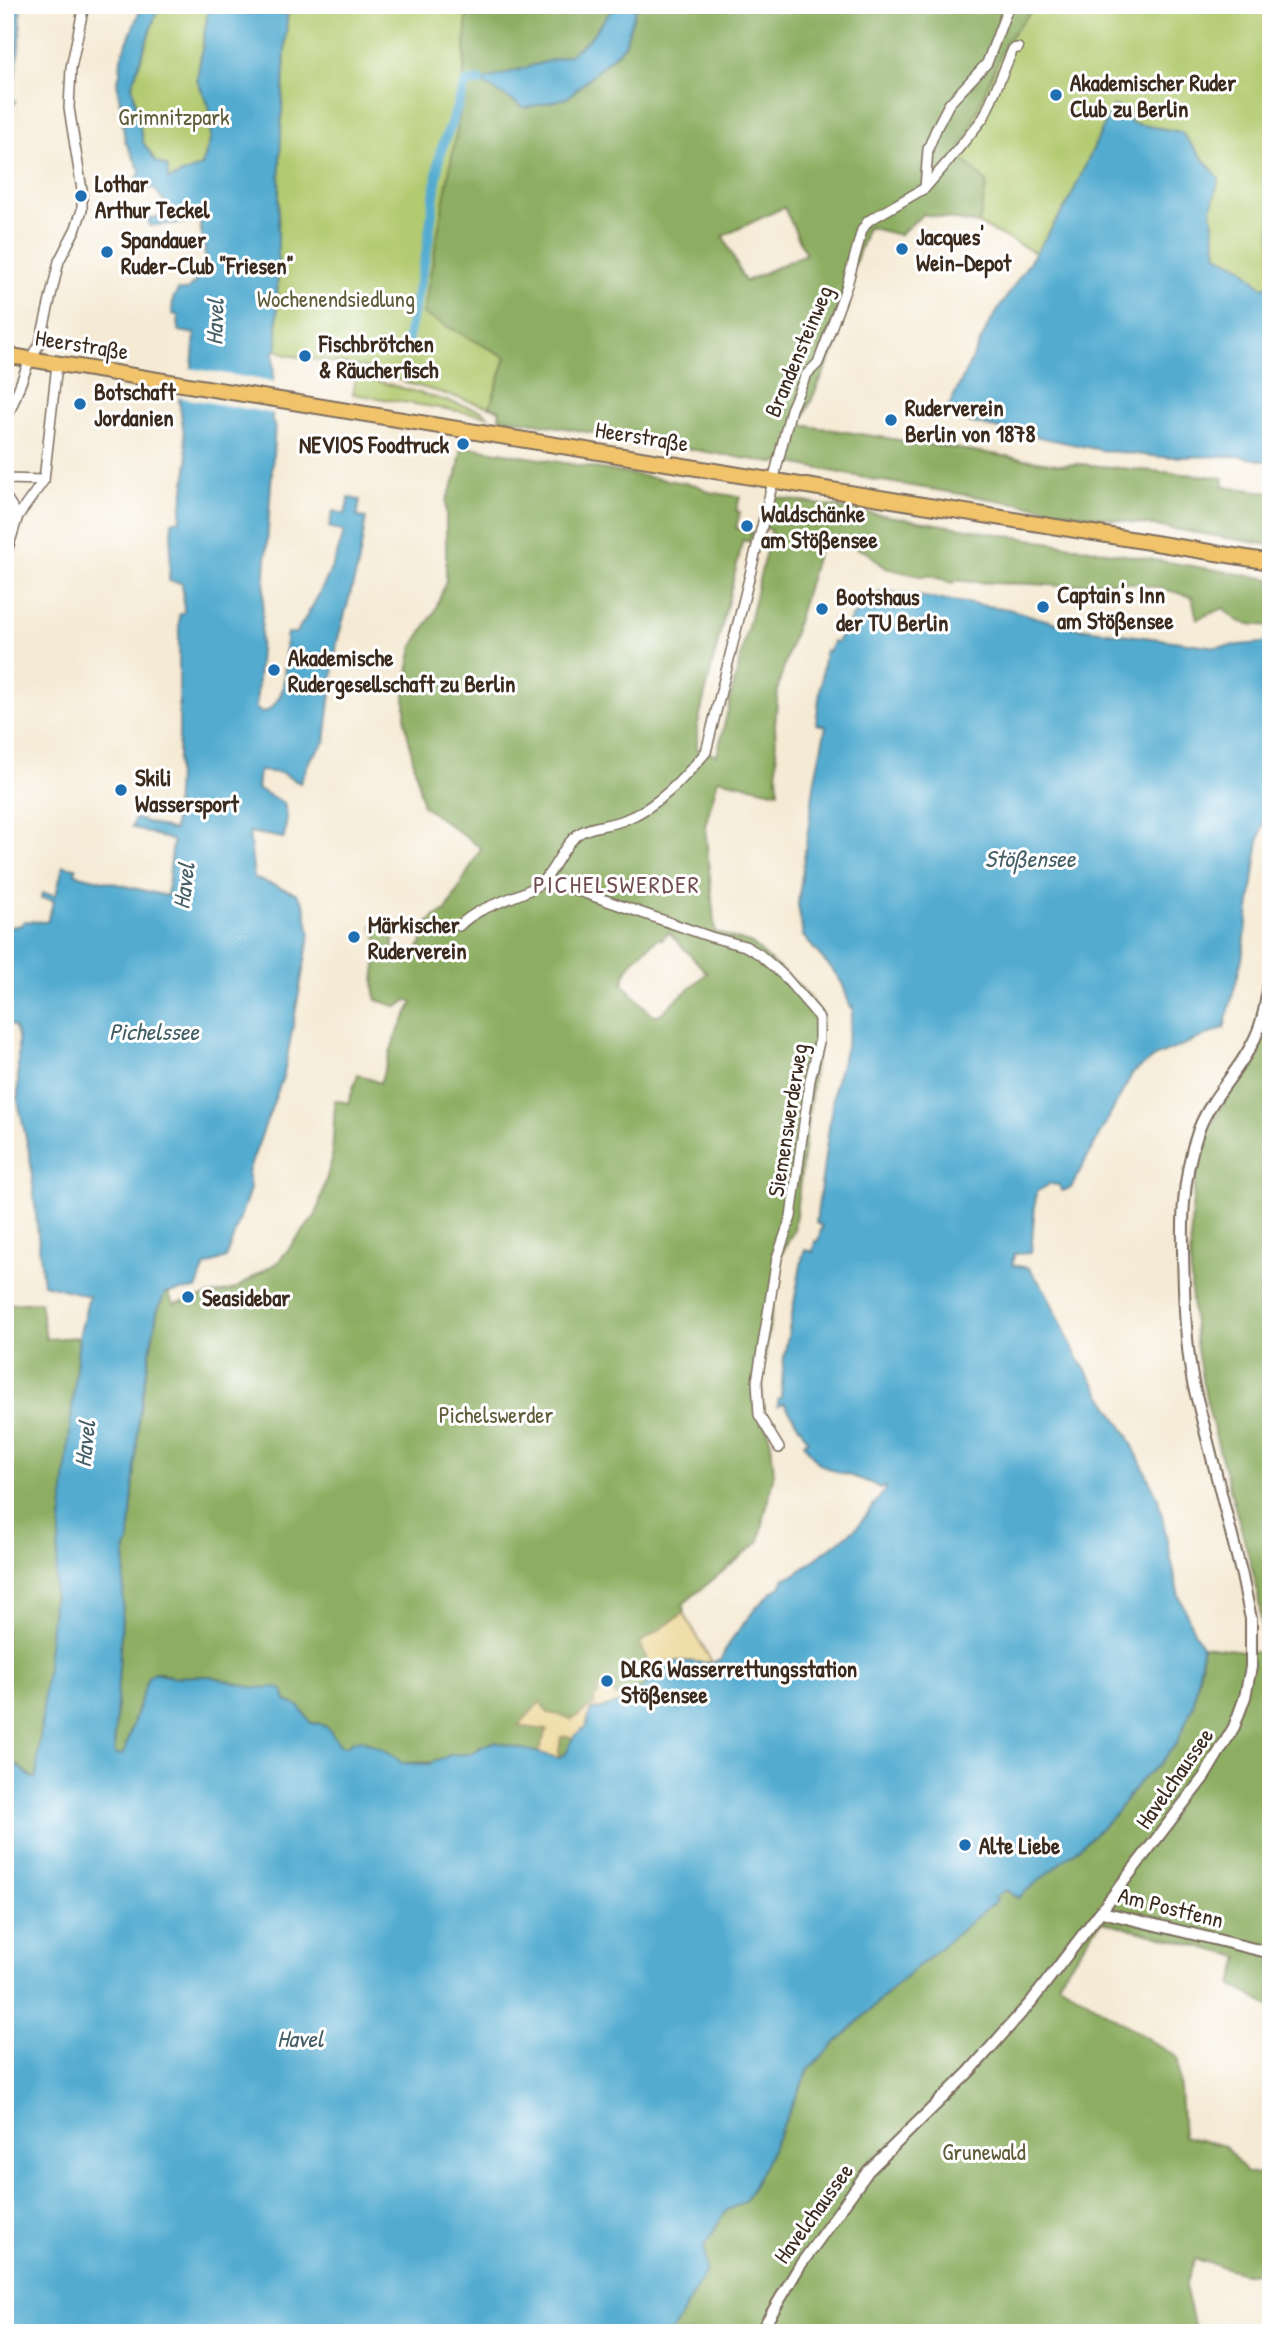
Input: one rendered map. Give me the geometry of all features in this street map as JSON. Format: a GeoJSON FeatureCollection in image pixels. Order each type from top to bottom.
{"type":"FeatureCollection","features":[{"type":"Feature","properties":{"kind":"main road","name":"Heerstraße"},"geometry":{"type":"LineString","coordinates":[[5,355],[1271,562]]}},
{"type":"Feature","properties":{"kind":"street"},"geometry":{"type":"LineString","coordinates":[[5,424],[30,359],[43,334],[59,261],[82,210],[82,190],[69,108],[71,68],[84,5]]}},
{"type":"Feature","properties":{"kind":"street"},"geometry":{"type":"LineString","coordinates":[[925,188],[928,149],[937,127],[949,104],[987,63],[1009,5]]}},
{"type":"Feature","properties":{"kind":"street","name":"Brandensteinweg"},"geometry":{"type":"LineString","coordinates":[[773,480],[797,391],[806,375],[818,363],[847,285],[862,230],[868,221],[925,188],[984,117],[1013,50],[1018,48]]}},
{"type":"Feature","properties":{"kind":"street"},"geometry":{"type":"LineString","coordinates":[[5,558],[18,516],[44,480],[57,363]]}},
{"type":"Feature","properties":{"kind":"street"},"geometry":{"type":"LineString","coordinates":[[5,479],[44,480]]}},
{"type":"Feature","properties":{"kind":"street"},"geometry":{"type":"LineString","coordinates":[[459,926],[480,910],[524,893],[547,880],[564,849],[581,832],[625,820],[655,803],[681,780],[706,752],[773,480]]}},
{"type":"Feature","properties":{"kind":"street"},"geometry":{"type":"LineString","coordinates":[[5,496],[18,516]]}},
{"type":"Feature","properties":{"kind":"street","name":"Siemenswerderweg"},"geometry":{"type":"LineString","coordinates":[[547,880],[745,946],[779,971],[816,1012],[819,1019],[819,1042],[810,1080],[792,1217],[777,1258],[757,1381],[759,1415],[779,1448]]}},
{"type":"Feature","properties":{"kind":"street","name":"Havelchaussee"},"geometry":{"type":"LineString","coordinates":[[760,2333],[799,2267],[869,2172],[969,2071],[1031,2002],[1102,1912],[1220,1753],[1234,1727],[1245,1697],[1251,1667],[1251,1619],[1193,1383],[1188,1353],[1182,1225],[1186,1185],[1199,1130],[1210,1107],[1255,1040],[1264,1015],[1271,971]]}},
{"type":"Feature","properties":{"kind":"street","name":"Am Postfenn"},"geometry":{"type":"LineString","coordinates":[[1102,1912],[1271,1953]]}},
{"type":"Feature","properties":{"kind":"green space","name":"Grimnitzpark"},"geometry":{"type":"Polygon","coordinates":[[[159,5],[209,5],[197,80],[209,106],[211,137],[202,166],[168,180],[143,142],[132,85],[159,5]]]}},
{"type":"Feature","properties":{"kind":"green space","name":"Wochenendsiedlung"},"geometry":{"type":"Polygon","coordinates":[[[288,5],[467,5],[463,95],[479,81],[567,98],[624,47],[637,5],[1271,5],[1271,286],[1260,287],[1242,267],[1217,255],[1211,209],[1219,178],[1181,132],[1131,123],[1068,203],[1036,253],[979,224],[923,214],[899,235],[868,227],[826,342],[839,339],[800,425],[1063,465],[1078,464],[1224,478],[1223,486],[1271,493],[1271,545],[876,480],[782,461],[773,463],[499,417],[500,410],[411,384],[368,368],[287,355],[277,350],[278,173],[288,5]],[[784,207],[723,236],[744,282],[806,254],[784,207]]]}},
{"type":"Feature","properties":{"kind":"green space"},"geometry":{"type":"Polygon","coordinates":[[[467,5],[616,5],[589,39],[570,55],[480,81],[525,108],[567,98],[624,47],[637,5],[1036,5],[1006,42],[958,155],[987,182],[979,224],[923,214],[899,235],[868,227],[826,342],[839,339],[800,425],[1063,465],[1078,464],[1224,478],[1223,486],[1271,493],[1271,545],[876,480],[782,461],[773,463],[499,417],[500,410],[490,406],[506,357],[423,314],[463,96],[467,5]],[[784,207],[723,236],[745,282],[806,254],[784,207]]]}},
{"type":"Feature","properties":{"kind":"green space"},"geometry":{"type":"Polygon","coordinates":[[[356,375],[482,411],[488,416],[353,394],[356,375]]]}},
{"type":"Feature","properties":{"kind":"green space","name":"Pichelswerder"},"geometry":{"type":"Polygon","coordinates":[[[462,446],[697,485],[709,492],[740,497],[736,511],[740,512],[736,528],[752,532],[750,542],[743,540],[697,727],[697,749],[717,755],[771,530],[765,528],[773,497],[1271,579],[1271,626],[1239,621],[1224,608],[1197,619],[1192,597],[1135,583],[1092,582],[1076,584],[1075,588],[956,580],[953,583],[928,575],[924,577],[886,568],[866,552],[823,534],[778,687],[775,725],[778,792],[718,779],[705,826],[715,932],[752,944],[802,989],[821,1014],[794,1230],[780,1257],[761,1380],[763,1414],[771,1443],[774,1473],[759,1542],[683,1604],[684,1613],[640,1643],[653,1674],[645,1685],[558,1759],[495,1742],[470,1754],[450,1755],[436,1762],[402,1763],[366,1741],[340,1745],[319,1723],[311,1723],[299,1706],[285,1701],[280,1688],[254,1688],[210,1676],[174,1677],[157,1672],[139,1704],[124,1752],[122,1755],[116,1755],[114,1752],[126,1548],[129,1542],[139,1415],[157,1312],[165,1293],[169,1294],[173,1304],[235,1289],[279,1261],[316,1215],[332,1159],[335,1100],[348,1103],[358,1074],[380,1083],[395,1038],[413,1003],[407,1000],[398,1007],[377,1000],[374,981],[377,943],[372,926],[376,923],[394,928],[392,955],[414,960],[426,932],[425,926],[446,911],[481,848],[423,806],[405,722],[405,688],[413,646],[435,611],[446,581],[446,501],[457,475],[462,446]],[[669,932],[635,959],[627,970],[623,984],[651,1014],[659,1015],[707,973],[669,932]]]}},
{"type":"Feature","properties":{"kind":"green space","name":"Grunewald"},"geometry":{"type":"Polygon","coordinates":[[[1271,1022],[1271,2007],[1232,1985],[1240,1957],[1101,1921],[1058,1982],[1178,2058],[1183,2136],[1225,2146],[1246,2173],[1271,2177],[1271,2279],[1195,2259],[1185,2286],[1196,2333],[671,2333],[706,2271],[704,2246],[726,2211],[745,2201],[809,2069],[899,1982],[996,1900],[993,1899],[1006,1890],[1015,1897],[1088,1840],[1114,1815],[1141,1780],[1159,1765],[1193,1706],[1202,1661],[1202,1646],[1260,1653],[1261,1616],[1258,1596],[1205,1395],[1194,1326],[1190,1268],[1195,1183],[1205,1138],[1271,1022]]]}},
{"type":"Feature","properties":{"kind":"green space"},"geometry":{"type":"Polygon","coordinates":[[[40,1302],[46,1339],[79,1337],[35,1779],[5,1755],[5,1304],[40,1302]]]}},
{"type":"Feature","properties":{"kind":"sand"},"geometry":{"type":"Polygon","coordinates":[[[684,1613],[712,1663],[673,1662],[665,1664],[653,1674],[640,1643],[684,1613]]]}},
{"type":"Feature","properties":{"kind":"sand"},"geometry":{"type":"Polygon","coordinates":[[[603,1686],[606,1690],[610,1687],[616,1697],[621,1694],[622,1704],[591,1710],[586,1726],[573,1739],[569,1736],[561,1737],[558,1759],[537,1754],[547,1730],[518,1726],[540,1702],[548,1713],[571,1720],[595,1704],[593,1699],[599,1694],[597,1690],[603,1686]]]}},
{"type":"Feature","properties":{"kind":"water"},"geometry":{"type":"Polygon","coordinates":[[[5,5],[20,5],[20,17],[12,99],[15,102],[5,118],[5,5]]]}},
{"type":"Feature","properties":{"kind":"water"},"geometry":{"type":"Polygon","coordinates":[[[142,5],[159,5],[132,85],[143,142],[156,162],[168,167],[168,180],[202,166],[211,137],[209,106],[197,80],[209,5],[288,5],[279,178],[277,350],[274,351],[272,424],[275,424],[256,709],[263,713],[273,706],[283,688],[287,633],[296,633],[304,621],[340,546],[344,532],[329,527],[333,511],[345,514],[349,498],[360,500],[357,517],[366,518],[358,566],[337,642],[325,742],[310,759],[300,783],[281,773],[259,771],[257,789],[284,803],[287,817],[284,838],[249,832],[254,878],[296,893],[304,904],[310,933],[284,1074],[248,1172],[250,1189],[226,1258],[205,1266],[196,1289],[165,1293],[157,1312],[139,1415],[129,1542],[126,1548],[114,1750],[116,1755],[122,1755],[124,1752],[148,1677],[154,1672],[174,1677],[209,1676],[254,1688],[278,1687],[283,1690],[286,1701],[299,1706],[311,1723],[326,1727],[340,1745],[346,1746],[362,1740],[387,1751],[402,1763],[429,1764],[450,1755],[470,1754],[495,1742],[559,1758],[567,1752],[574,1736],[586,1726],[591,1711],[625,1702],[645,1686],[656,1669],[662,1665],[679,1661],[712,1663],[721,1660],[728,1644],[756,1608],[780,1587],[784,1579],[797,1573],[856,1528],[886,1489],[885,1486],[881,1489],[819,1463],[804,1443],[808,1440],[784,1403],[778,1406],[803,1254],[805,1250],[813,1252],[822,1226],[816,1222],[835,1083],[853,1006],[850,1007],[843,985],[836,974],[803,936],[798,904],[815,779],[826,726],[816,724],[825,650],[829,651],[853,616],[881,591],[1008,609],[1070,627],[1217,647],[1271,642],[1271,767],[1267,808],[1259,840],[1242,959],[1224,1028],[1154,1057],[1132,1074],[1071,1188],[1062,1191],[1059,1185],[1050,1184],[1036,1192],[1031,1253],[1014,1254],[1012,1265],[1029,1268],[1046,1292],[1076,1355],[1128,1436],[1158,1498],[1179,1596],[1202,1646],[1193,1706],[1177,1743],[1159,1765],[1141,1780],[1114,1815],[1088,1840],[1018,1898],[1006,1890],[994,1898],[997,1900],[899,1982],[809,2069],[745,2201],[726,2211],[704,2246],[706,2271],[671,2333],[5,2333],[5,1755],[32,1778],[36,1778],[79,1337],[89,1296],[43,1284],[30,1156],[18,1101],[18,1036],[14,1026],[5,1023],[5,928],[21,925],[24,921],[47,922],[54,900],[41,898],[42,893],[56,895],[63,866],[76,868],[75,874],[167,896],[173,841],[132,827],[135,818],[174,831],[179,735],[179,615],[184,612],[182,583],[169,581],[172,522],[180,520],[188,461],[179,400],[192,368],[195,334],[179,331],[178,315],[172,314],[173,299],[178,290],[187,290],[195,281],[201,273],[205,258],[199,221],[149,226],[148,219],[172,213],[154,188],[140,190],[137,177],[141,172],[125,141],[117,81],[121,58],[142,5]]]}},
{"type":"Feature","properties":{"kind":"water"},"geometry":{"type":"Polygon","coordinates":[[[616,5],[637,5],[624,46],[567,98],[525,108],[479,81],[570,55],[589,39],[616,5]]]}},
{"type":"Feature","properties":{"kind":"water"},"geometry":{"type":"Polygon","coordinates":[[[1113,106],[1128,111],[1131,123],[1181,132],[1219,178],[1211,209],[1217,255],[1242,267],[1260,286],[1271,286],[1271,462],[1238,456],[1161,457],[1101,450],[967,422],[946,412],[989,324],[1068,203],[1113,106]]]}},
{"type":"Feature","properties":{"kind":"pier"},"geometry":{"type":"Polygon","coordinates":[[[189,368],[276,382],[276,414],[177,397],[189,368]]]}},
{"type":"Feature","properties":{"kind":"waterway"},"geometry":{"type":"LineString","coordinates":[[407,343],[427,249],[440,153],[466,83],[479,81]]}},
{"type":"Feature","properties":{"kind":"place","name":"Akademischer Ruder Club zu Berlin"},"geometry":{"type":"Point","coordinates":[1056,95]}},
{"type":"Feature","properties":{"kind":"place","name":"Lothar Arthur Teckel"},"geometry":{"type":"Point","coordinates":[81,196]}},
{"type":"Feature","properties":{"kind":"place","name":"Jacques' Wein-Depot"},"geometry":{"type":"Point","coordinates":[902,249]}},
{"type":"Feature","properties":{"kind":"place","name":"Spandauer Ruder-Club \"Friesen\""},"geometry":{"type":"Point","coordinates":[107,252]}},
{"type":"Feature","properties":{"kind":"place","name":"Fischbrötchen & Räucherfisch"},"geometry":{"type":"Point","coordinates":[305,356]}},
{"type":"Feature","properties":{"kind":"place","name":"Botschaft Jordanien"},"geometry":{"type":"Point","coordinates":[80,404]}},
{"type":"Feature","properties":{"kind":"place","name":"Ruderverein Berlin von 1878"},"geometry":{"type":"Point","coordinates":[891,420]}},
{"type":"Feature","properties":{"kind":"place","name":"NEVIOS Foodtruck"},"geometry":{"type":"Point","coordinates":[463,444]}},
{"type":"Feature","properties":{"kind":"place","name":"Waldschänke am Stößensee"},"geometry":{"type":"Point","coordinates":[747,526]}},
{"type":"Feature","properties":{"kind":"place","name":"Captain's Inn am Stößensee"},"geometry":{"type":"Point","coordinates":[1043,607]}},
{"type":"Feature","properties":{"kind":"place","name":"Bootshaus der TU Berlin"},"geometry":{"type":"Point","coordinates":[822,609]}},
{"type":"Feature","properties":{"kind":"place","name":"Akademische Rudergesellschaft zu Berlin"},"geometry":{"type":"Point","coordinates":[274,670]}},
{"type":"Feature","properties":{"kind":"place","name":"Skili Wassersport"},"geometry":{"type":"Point","coordinates":[121,790]}},
{"type":"Feature","properties":{"kind":"place","name":"Märkischer Ruderverein"},"geometry":{"type":"Point","coordinates":[354,937]}},
{"type":"Feature","properties":{"kind":"place","name":"Seasidebar"},"geometry":{"type":"Point","coordinates":[188,1297]}},
{"type":"Feature","properties":{"kind":"place","name":"DLRG Wasserrettungsstation Stößensee"},"geometry":{"type":"Point","coordinates":[607,1681]}},
{"type":"Feature","properties":{"kind":"place","name":"Alte Liebe"},"geometry":{"type":"Point","coordinates":[965,1845]}},
{"type":"Feature","properties":{"kind":"district","name":"PICHELSWERDER"},"geometry":{"type":"Point","coordinates":[617,884]}},
{"type":"Feature","properties":{"kind":"water label","name":"Havel"},"geometry":{"type":"Point","coordinates":[214,322]}},
{"type":"Feature","properties":{"kind":"water label","name":"Stößensee"},"geometry":{"type":"Point","coordinates":[1030,858]}},
{"type":"Feature","properties":{"kind":"water label","name":"Havel"},"geometry":{"type":"Point","coordinates":[183,886]}},
{"type":"Feature","properties":{"kind":"water label","name":"Pichelssee"},"geometry":{"type":"Point","coordinates":[154,1031]}},
{"type":"Feature","properties":{"kind":"water label","name":"Havel"},"geometry":{"type":"Point","coordinates":[84,1444]}},
{"type":"Feature","properties":{"kind":"water label","name":"Havel"},"geometry":{"type":"Point","coordinates":[300,2038]}}]}
